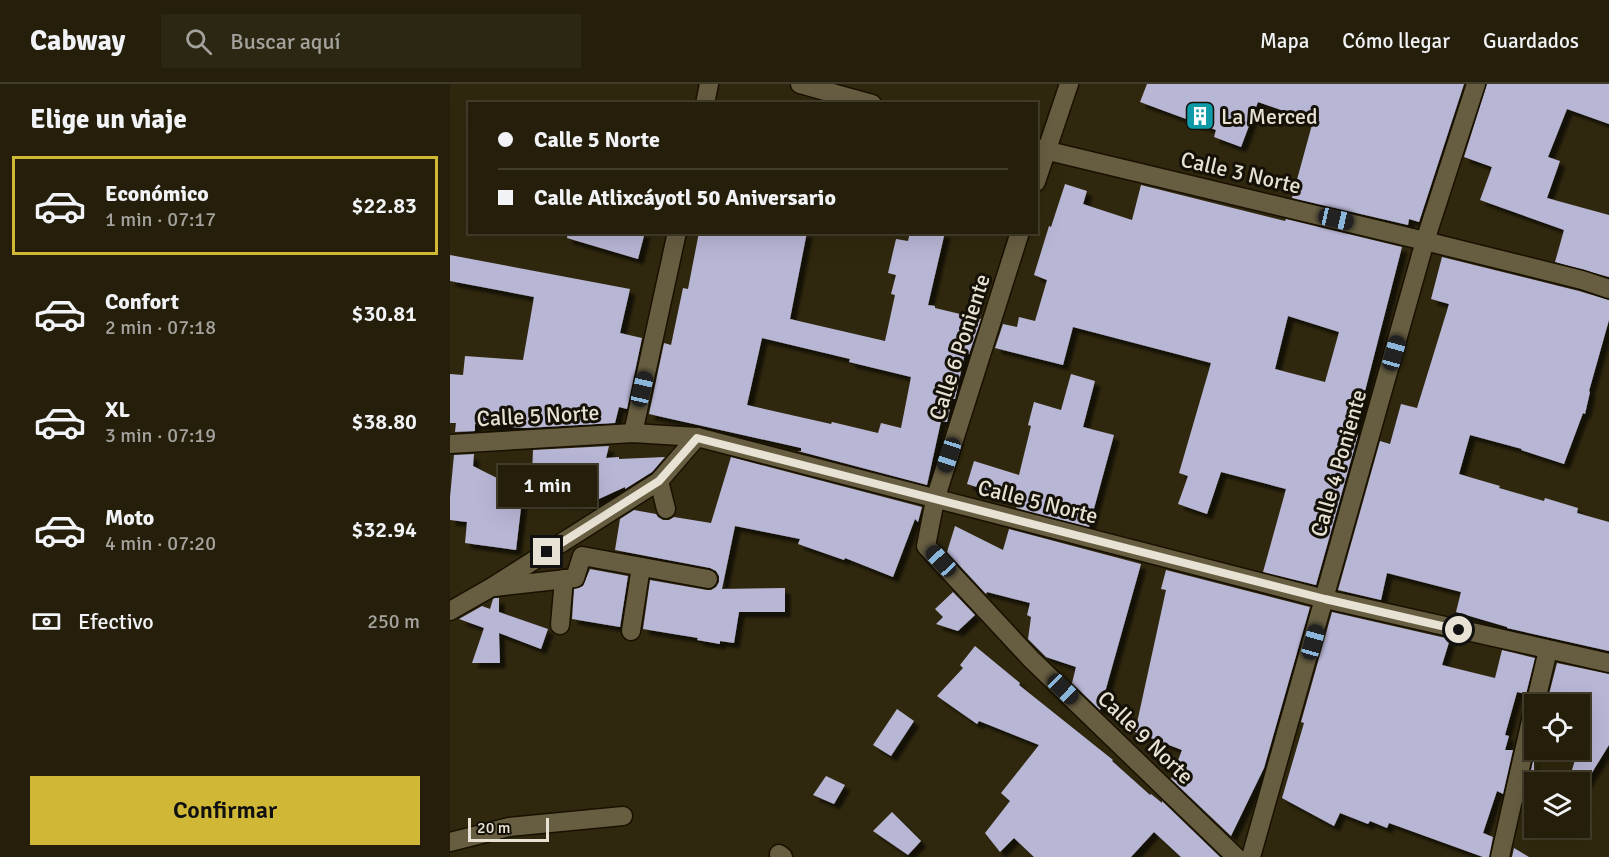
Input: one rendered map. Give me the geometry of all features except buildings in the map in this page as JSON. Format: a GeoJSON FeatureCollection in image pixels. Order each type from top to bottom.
{"type":"FeatureCollection","features":[{"type":"Feature","properties":{"kind":"street"},"geometry":{"type":"LineString","coordinates":[[705,102],[709,84]]}},
{"type":"Feature","properties":{"kind":"street"},"geometry":{"type":"LineString","coordinates":[[800,84],[865,102]]}},
{"type":"Feature","properties":{"kind":"street"},"geometry":{"type":"LineString","coordinates":[[1038,171],[1042,150],[1069,84]]}},
{"type":"Feature","properties":{"kind":"street","name":"Calle 4 Poniente"},"geometry":{"type":"LineString","coordinates":[[1251,857],[1425,241],[1476,84]]}},
{"type":"Feature","properties":{"kind":"street","name":"Calle 3 Norte"},"geometry":{"type":"LineString","coordinates":[[1042,150],[1425,241],[1582,280],[1609,289]]}},
{"type":"Feature","properties":{"kind":"street"},"geometry":{"type":"LineString","coordinates":[[633,433],[677,234]]}},
{"type":"Feature","properties":{"kind":"street","name":"Calle 6 Poniente"},"geometry":{"type":"LineString","coordinates":[[926,546],[935,500],[1019,234]]}},
{"type":"Feature","properties":{"kind":"street","name":"Calle 5 Norte"},"geometry":{"type":"LineString","coordinates":[[450,444],[633,433],[697,438],[1325,599],[1609,663]]}},
{"type":"Feature","properties":{"kind":"street"},"geometry":{"type":"LineString","coordinates":[[450,611],[492,587],[659,481],[697,438]]}},
{"type":"Feature","properties":{"kind":"street"},"geometry":{"type":"LineString","coordinates":[[659,481],[666,509]]}},
{"type":"Feature","properties":{"kind":"street","name":"Calle 9 Norte"},"geometry":{"type":"LineString","coordinates":[[926,546],[1031,659],[1236,857]]}},
{"type":"Feature","properties":{"kind":"street"},"geometry":{"type":"LineString","coordinates":[[492,587],[575,578],[582,556],[708,579]]}},
{"type":"Feature","properties":{"kind":"street"},"geometry":{"type":"LineString","coordinates":[[631,631],[641,567]]}},
{"type":"Feature","properties":{"kind":"street"},"geometry":{"type":"LineString","coordinates":[[560,625],[564,579]]}},
{"type":"Feature","properties":{"kind":"street"},"geometry":{"type":"LineString","coordinates":[[1538,694],[1548,650]]}},
{"type":"Feature","properties":{"kind":"street"},"geometry":{"type":"LineString","coordinates":[[1500,857],[1524,753]]}},
{"type":"Feature","properties":{"kind":"street"},"geometry":{"type":"LineString","coordinates":[[450,842],[509,827],[623,816]]}},
{"type":"Feature","properties":{"kind":"place","name":"La Merced"},"geometry":{"type":"Point","coordinates":[1200,116]}},
{"type":"Feature","properties":{"kind":"route"},"geometry":{"type":"LineString","coordinates":[[547,552],[659,481],[697,438],[1325,599],[1459,630]]}}]}
